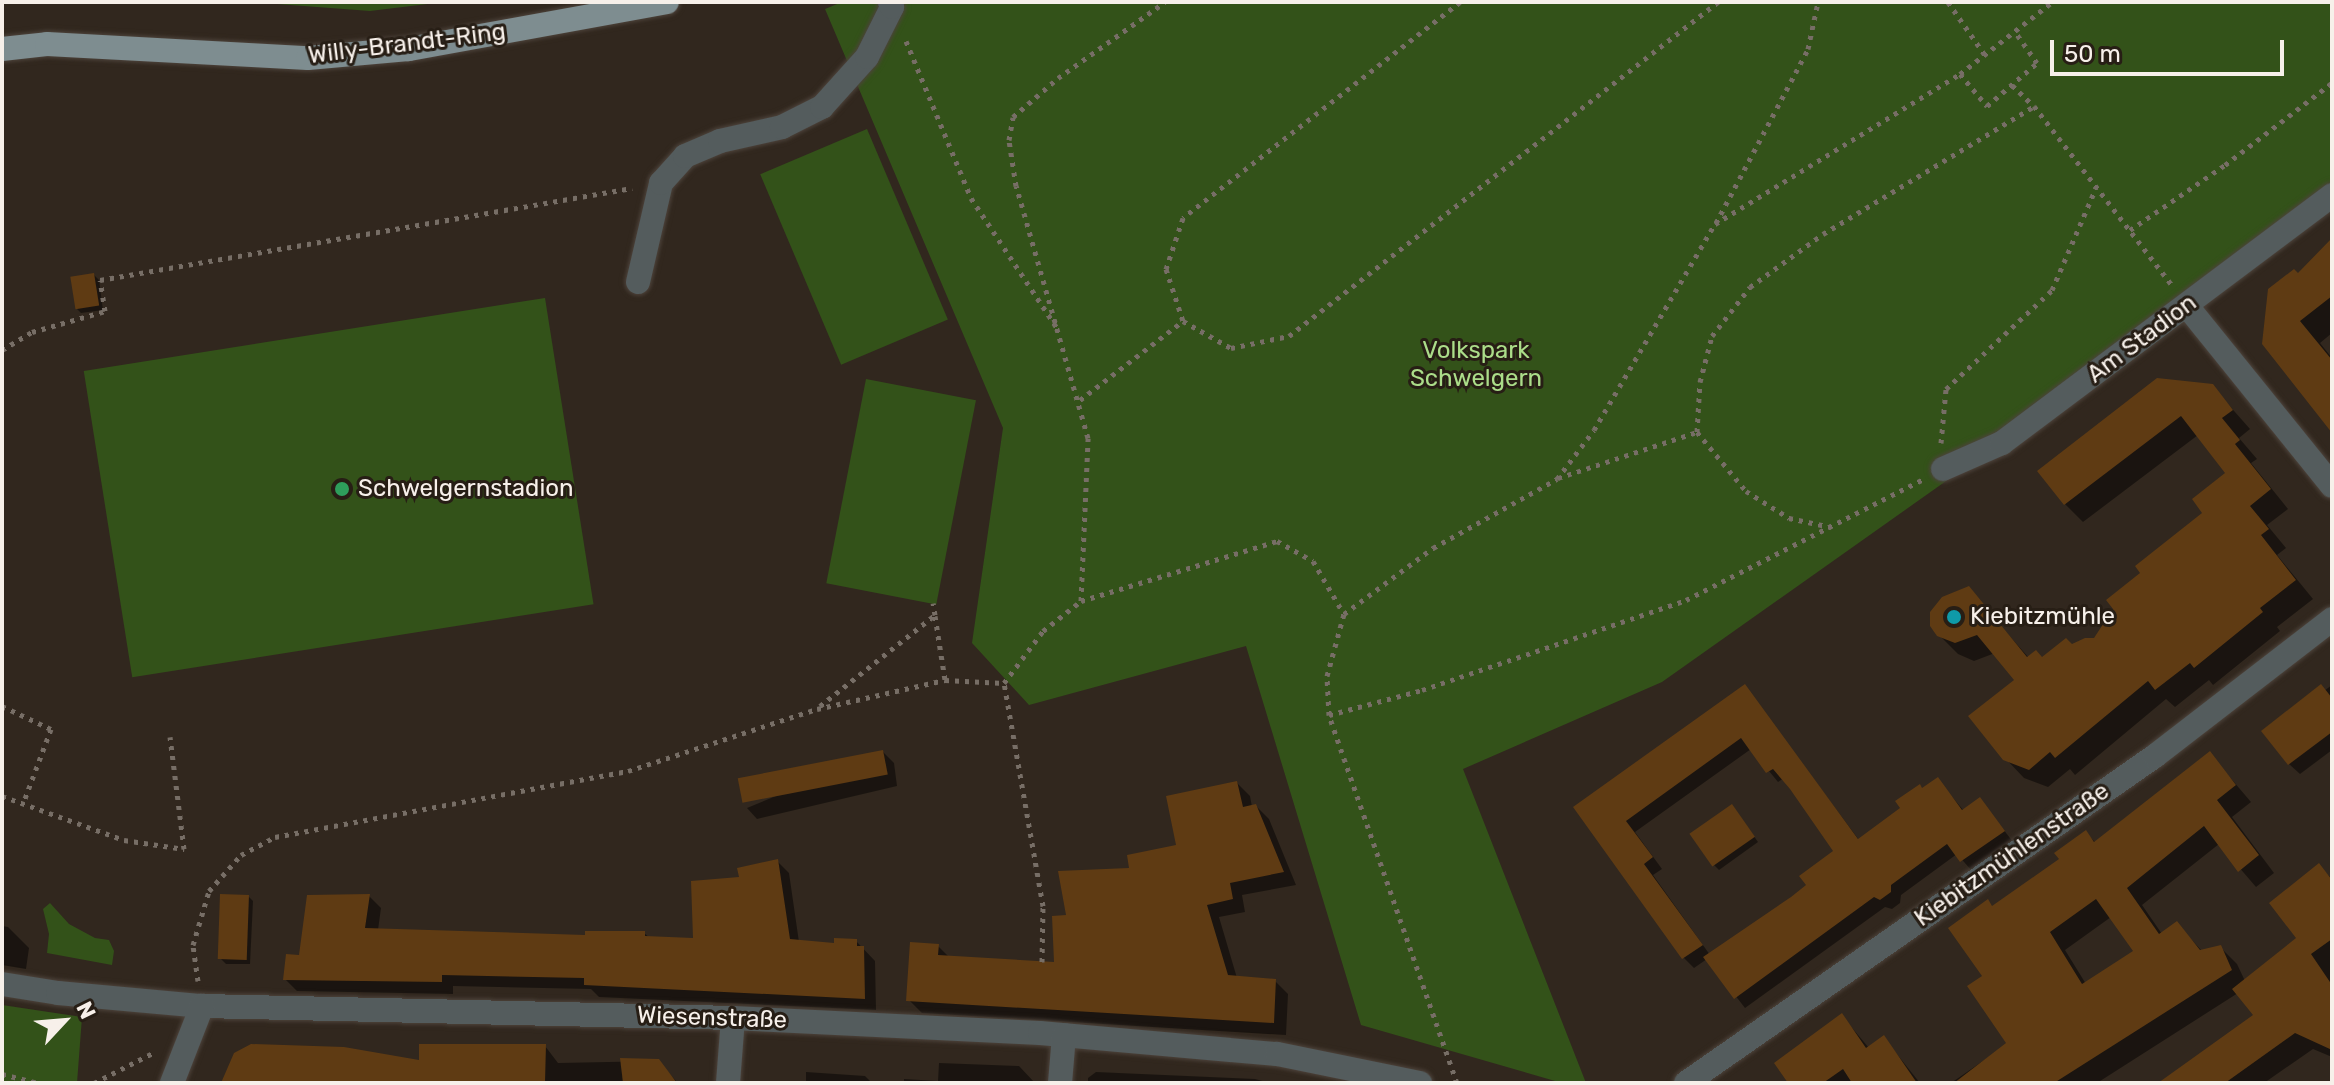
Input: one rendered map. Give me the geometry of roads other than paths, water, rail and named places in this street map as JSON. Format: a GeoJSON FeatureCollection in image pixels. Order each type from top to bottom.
{"type":"FeatureCollection","features":[{"type":"Feature","properties":{"kind":"main road","name":"Willy-Brandt-Ring"},"geometry":{"type":"LineString","coordinates":[[2,49],[47,44],[308,58],[409,49],[667,2]]}},
{"type":"Feature","properties":{"kind":"street"},"geometry":{"type":"LineString","coordinates":[[638,282],[661,183],[685,156],[720,141],[782,127],[822,107],[867,57],[891,4]]}},
{"type":"Feature","properties":{"kind":"street","name":"Am Stadion"},"geometry":{"type":"LineString","coordinates":[[1943,469],[2002,443],[2332,195]]}},
{"type":"Feature","properties":{"kind":"street"},"geometry":{"type":"LineString","coordinates":[[2187,306],[2332,486]]}},
{"type":"Feature","properties":{"kind":"street","name":"Kiebitzmühlenstraße"},"geometry":{"type":"LineString","coordinates":[[1686,1083],[2155,756],[2332,619]]}},
{"type":"Feature","properties":{"kind":"street","name":"Wiesenstraße"},"geometry":{"type":"LineString","coordinates":[[2,984],[58,993],[202,1006],[733,1018],[1064,1035],[1277,1054],[1420,1083]]}},
{"type":"Feature","properties":{"kind":"street"},"geometry":{"type":"LineString","coordinates":[[172,1083],[202,1006]]}},
{"type":"Feature","properties":{"kind":"street"},"geometry":{"type":"LineString","coordinates":[[728,1083],[733,1018]]}},
{"type":"Feature","properties":{"kind":"street"},"geometry":{"type":"LineString","coordinates":[[1060,1083],[1064,1035]]}},
{"type":"Feature","properties":{"kind":"place","name":"Schwelgernstadion"},"geometry":{"type":"Point","coordinates":[342,489]}},
{"type":"Feature","properties":{"kind":"place","name":"Kiebitzmühle"},"geometry":{"type":"Point","coordinates":[1954,617]}},
{"type":"Feature","properties":{"kind":"park label","name":"Volkspark Schwelgern"},"geometry":{"type":"Point","coordinates":[1476,365]}}]}
